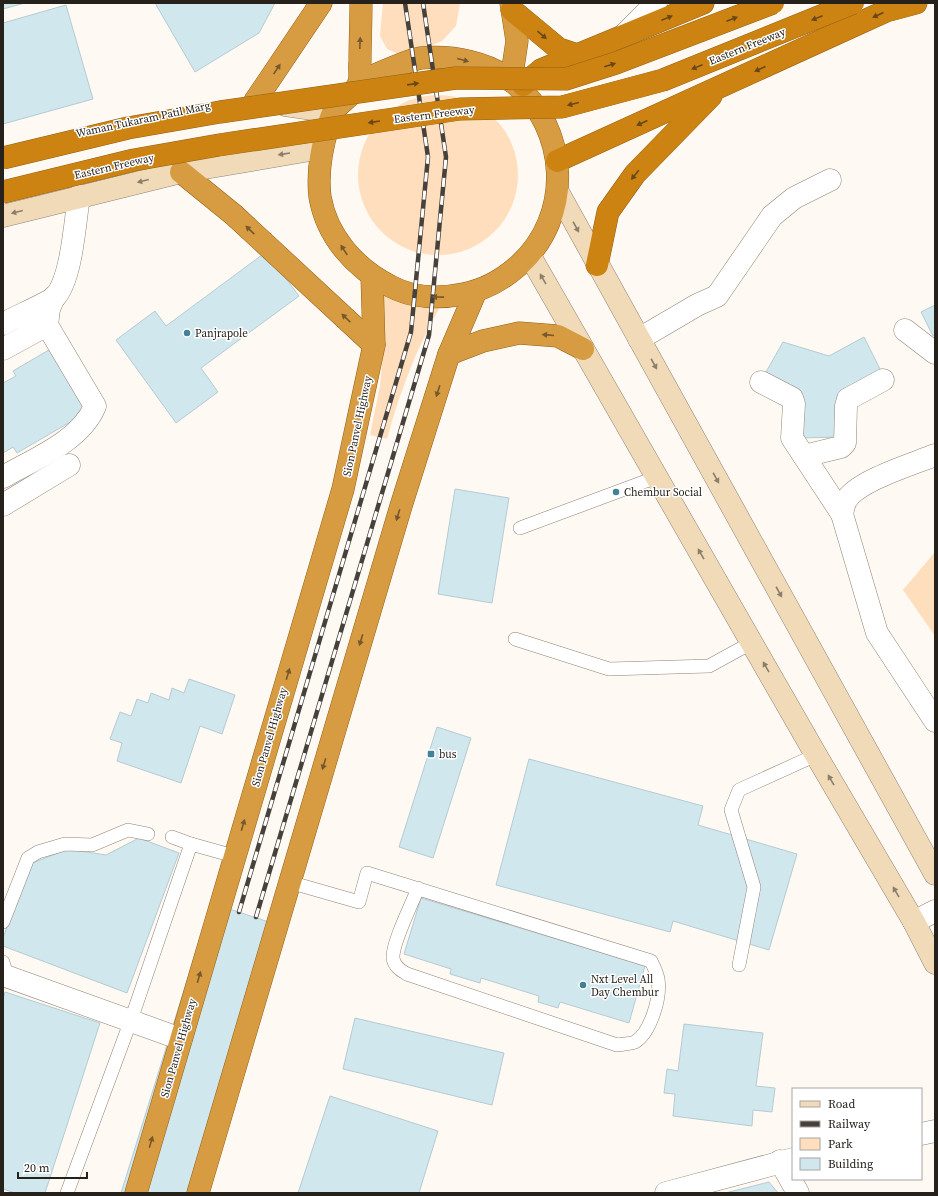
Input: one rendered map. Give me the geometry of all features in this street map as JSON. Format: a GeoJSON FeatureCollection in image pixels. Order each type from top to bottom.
{"type":"FeatureCollection","features":[{"type":"Feature","properties":{"kind":"highway"},"geometry":{"type":"LineString","coordinates":[[255,101],[321,3]]}},
{"type":"Feature","properties":{"kind":"highway"},"geometry":{"type":"LineString","coordinates":[[359,82],[361,3]]}},
{"type":"Feature","properties":{"kind":"highway"},"geometry":{"type":"LineString","coordinates":[[515,84],[541,70],[703,3]]}},
{"type":"Feature","properties":{"kind":"highway"},"geometry":{"type":"LineString","coordinates":[[3,158],[128,128],[220,112],[440,80],[456,78],[566,79],[616,63],[773,3]]}},
{"type":"Feature","properties":{"kind":"highway","name":"Eastern Freeway"},"geometry":{"type":"LineString","coordinates":[[3,192],[134,160],[227,144],[460,109],[562,107],[663,80],[853,3]]}},
{"type":"Feature","properties":{"kind":"highway"},"geometry":{"type":"LineString","coordinates":[[557,161],[886,11],[916,3]]}},
{"type":"Feature","properties":{"kind":"highway"},"geometry":{"type":"LineString","coordinates":[[512,6],[517,41],[515,84]]}},
{"type":"Feature","properties":{"kind":"highway"},"geometry":{"type":"LineString","coordinates":[[512,6],[559,49],[577,55]]}},
{"type":"Feature","properties":{"kind":"highway"},"geometry":{"type":"LineString","coordinates":[[451,57],[483,65],[515,84],[534,104],[549,131],[557,161],[558,192],[548,226],[530,256],[506,277],[476,292],[450,297],[423,296],[396,290],[372,277],[348,256],[330,229],[320,198],[319,166],[322,148],[333,112],[359,82],[419,58],[451,57]]}},
{"type":"Feature","properties":{"kind":"highway"},"geometry":{"type":"LineString","coordinates":[[597,265],[608,212],[635,174],[721,87]]}},
{"type":"Feature","properties":{"kind":"highway"},"geometry":{"type":"LineString","coordinates":[[181,172],[234,215],[374,345]]}},
{"type":"Feature","properties":{"kind":"highway","name":"Sion Panvel Highway"},"geometry":{"type":"LineString","coordinates":[[136,1193],[343,489],[374,345],[372,277]]}},
{"type":"Feature","properties":{"kind":"highway"},"geometry":{"type":"LineString","coordinates":[[198,1193],[401,506],[449,354],[476,292]]}},
{"type":"Feature","properties":{"kind":"highway"},"geometry":{"type":"LineString","coordinates":[[449,354],[483,341],[519,333],[558,336],[583,349]]}},
{"type":"Feature","properties":{"kind":"main road","name":"Waman Tukaram Patil Marg"},"geometry":{"type":"LineString","coordinates":[[3,151],[200,105],[255,101],[333,112]]}},
{"type":"Feature","properties":{"kind":"main road"},"geometry":{"type":"LineString","coordinates":[[3,216],[181,172],[322,148]]}},
{"type":"Feature","properties":{"kind":"main road"},"geometry":{"type":"LineString","coordinates":[[558,192],[935,874]]}},
{"type":"Feature","properties":{"kind":"main road"},"geometry":{"type":"LineString","coordinates":[[530,256],[816,756],[914,922],[935,963]]}},
{"type":"Feature","properties":{"kind":"street"},"geometry":{"type":"LineString","coordinates":[[624,36],[656,3]]}},
{"type":"Feature","properties":{"kind":"street"},"geometry":{"type":"LineString","coordinates":[[639,339],[697,304],[717,296],[772,216],[794,198],[830,180]]}},
{"type":"Feature","properties":{"kind":"street"},"geometry":{"type":"LineString","coordinates":[[3,477],[71,438],[92,416],[95,406],[46,325],[48,308],[64,280],[69,263],[79,196]]}},
{"type":"Feature","properties":{"kind":"street"},"geometry":{"type":"LineString","coordinates":[[3,324],[54,297]]}},
{"type":"Feature","properties":{"kind":"street"},"geometry":{"type":"LineString","coordinates":[[3,349],[46,325]]}},
{"type":"Feature","properties":{"kind":"street"},"geometry":{"type":"LineString","coordinates":[[906,330],[935,353]]}},
{"type":"Feature","properties":{"kind":"street"},"geometry":{"type":"LineString","coordinates":[[804,456],[841,447],[846,443],[846,406],[848,399],[883,380]]}},
{"type":"Feature","properties":{"kind":"street"},"geometry":{"type":"LineString","coordinates":[[761,382],[792,398],[794,404],[792,438],[842,514],[877,633],[935,721]]}},
{"type":"Feature","properties":{"kind":"street"},"geometry":{"type":"LineString","coordinates":[[842,514],[846,500],[860,488],[895,470],[935,455]]}},
{"type":"Feature","properties":{"kind":"street"},"geometry":{"type":"LineString","coordinates":[[3,505],[69,464]]}},
{"type":"Feature","properties":{"kind":"street"},"geometry":{"type":"LineString","coordinates":[[914,922],[935,911]]}},
{"type":"Feature","properties":{"kind":"street"},"geometry":{"type":"LineString","coordinates":[[4,971],[181,1039]]}},
{"type":"Feature","properties":{"kind":"street"},"geometry":{"type":"LineString","coordinates":[[922,1134],[935,1131]]}},
{"type":"Feature","properties":{"kind":"street"},"geometry":{"type":"LineString","coordinates":[[666,1193],[787,1160],[792,1175]]}},
{"type":"Feature","properties":{"kind":"street"},"geometry":{"type":"LineString","coordinates":[[794,1180],[798,1193]]}},
{"type":"Feature","properties":{"kind":"lane"},"geometry":{"type":"LineString","coordinates":[[520,528],[657,477]]}},
{"type":"Feature","properties":{"kind":"lane"},"geometry":{"type":"LineString","coordinates":[[515,639],[609,669],[709,666],[751,643]]}},
{"type":"Feature","properties":{"kind":"lane"},"geometry":{"type":"LineString","coordinates":[[739,965],[754,887],[732,810],[739,790],[816,756]]}},
{"type":"Feature","properties":{"kind":"lane"},"geometry":{"type":"LineString","coordinates":[[3,922],[28,858],[38,852],[65,844],[92,845],[128,830],[148,834]]}},
{"type":"Feature","properties":{"kind":"lane"},"geometry":{"type":"LineString","coordinates":[[172,837],[234,856]]}},
{"type":"Feature","properties":{"kind":"lane"},"geometry":{"type":"LineString","coordinates":[[67,1193],[131,1020],[191,844]]}},
{"type":"Feature","properties":{"kind":"lane"},"geometry":{"type":"LineString","coordinates":[[289,882],[360,902],[367,873],[418,888],[651,961],[658,979],[658,991],[654,1014],[646,1032],[634,1042],[616,1045],[407,974],[398,969],[393,959],[396,944],[418,888]]}},
{"type":"Feature","properties":{"kind":"green space"},"geometry":{"type":"Polygon","coordinates":[[[383,3],[460,3],[456,26],[442,41],[426,48],[398,54],[387,49],[380,36],[383,3]]]}},
{"type":"Feature","properties":{"kind":"green space"},"geometry":{"type":"Polygon","coordinates":[[[446,95],[461,98],[476,104],[495,118],[505,130],[512,144],[517,159],[517,191],[512,206],[505,220],[495,232],[483,242],[461,252],[446,255],[430,255],[415,252],[393,242],[381,232],[371,220],[359,191],[358,167],[361,152],[371,130],[381,118],[393,108],[422,96],[446,95]]]}},
{"type":"Feature","properties":{"kind":"green space"},"geometry":{"type":"Polygon","coordinates":[[[378,289],[440,307],[409,371],[387,439],[370,435],[380,386],[384,340],[378,289]]]}},
{"type":"Feature","properties":{"kind":"green space"},"geometry":{"type":"Polygon","coordinates":[[[935,552],[935,636],[903,590],[935,552]]]}},
{"type":"Feature","properties":{"kind":"building"},"geometry":{"type":"Polygon","coordinates":[[[3,3],[25,3],[3,9],[3,3]]]}},
{"type":"Feature","properties":{"kind":"building"},"geometry":{"type":"Polygon","coordinates":[[[155,3],[275,3],[259,33],[195,72],[155,3]]]}},
{"type":"Feature","properties":{"kind":"building"},"geometry":{"type":"Polygon","coordinates":[[[66,5],[93,99],[3,124],[3,23],[66,5]]]}},
{"type":"Feature","properties":{"kind":"building","name":"Panjrapole"},"geometry":{"type":"Polygon","coordinates":[[[266,252],[299,296],[201,368],[218,392],[176,423],[116,340],[155,311],[166,326],[266,252]]]}},
{"type":"Feature","properties":{"kind":"building"},"geometry":{"type":"Polygon","coordinates":[[[935,305],[935,335],[933,336],[921,312],[935,305]]]}},
{"type":"Feature","properties":{"kind":"building"},"geometry":{"type":"Polygon","coordinates":[[[864,337],[883,375],[841,396],[841,437],[796,438],[801,397],[762,379],[783,342],[829,356],[864,337]]]}},
{"type":"Feature","properties":{"kind":"building"},"geometry":{"type":"Polygon","coordinates":[[[54,347],[91,410],[17,453],[13,447],[3,453],[3,383],[16,376],[13,371],[54,347]]]}},
{"type":"Feature","properties":{"kind":"building"},"geometry":{"type":"Polygon","coordinates":[[[455,489],[509,498],[492,603],[438,594],[455,489]]]}},
{"type":"Feature","properties":{"kind":"building"},"geometry":{"type":"Polygon","coordinates":[[[189,679],[235,695],[222,734],[200,726],[181,783],[117,761],[122,743],[110,739],[120,712],[131,716],[137,699],[148,703],[151,693],[169,700],[172,688],[184,693],[189,679]]]}},
{"type":"Feature","properties":{"kind":"building"},"geometry":{"type":"Polygon","coordinates":[[[437,727],[471,738],[433,858],[399,847],[437,727]]]}},
{"type":"Feature","properties":{"kind":"building"},"geometry":{"type":"Polygon","coordinates":[[[529,759],[703,806],[698,825],[797,854],[769,950],[673,921],[670,932],[496,885],[529,759]]]}},
{"type":"Feature","properties":{"kind":"building"},"geometry":{"type":"Polygon","coordinates":[[[139,838],[179,853],[127,993],[3,946],[3,938],[30,864],[68,849],[106,855],[139,838]]]}},
{"type":"Feature","properties":{"kind":"building"},"geometry":{"type":"Polygon","coordinates":[[[421,898],[645,966],[629,1023],[560,1002],[558,1008],[538,1002],[539,996],[481,978],[480,983],[450,974],[451,969],[404,954],[421,898]]]}},
{"type":"Feature","properties":{"kind":"building"},"geometry":{"type":"Polygon","coordinates":[[[211,903],[284,927],[201,1193],[121,1193],[211,903]]]}},
{"type":"Feature","properties":{"kind":"building"},"geometry":{"type":"Polygon","coordinates":[[[5,992],[100,1023],[45,1193],[15,1193],[3,1189],[3,999],[5,992]]]}},
{"type":"Feature","properties":{"kind":"building"},"geometry":{"type":"Polygon","coordinates":[[[355,1018],[504,1053],[492,1105],[343,1069],[355,1018]]]}},
{"type":"Feature","properties":{"kind":"building"},"geometry":{"type":"Polygon","coordinates":[[[684,1024],[763,1033],[756,1086],[775,1088],[772,1112],[753,1110],[752,1126],[673,1116],[675,1094],[664,1093],[667,1069],[678,1071],[684,1024]]]}},
{"type":"Feature","properties":{"kind":"building"},"geometry":{"type":"Polygon","coordinates":[[[330,1096],[438,1131],[419,1193],[298,1193],[330,1096]]]}},
{"type":"Feature","properties":{"kind":"building"},"geometry":{"type":"Polygon","coordinates":[[[769,1182],[778,1193],[725,1193],[769,1182]]]}},
{"type":"Feature","properties":{"kind":"railway"},"geometry":{"type":"LineString","coordinates":[[239,912],[411,332],[428,157],[405,3]]}},
{"type":"Feature","properties":{"kind":"railway"},"geometry":{"type":"LineString","coordinates":[[256,917],[429,335],[446,157],[423,3]]}},
{"type":"Feature","properties":{"kind":"place","name":"Panjrapole"},"geometry":{"type":"Point","coordinates":[187,333]}},
{"type":"Feature","properties":{"kind":"place","name":"Chembur Social"},"geometry":{"type":"Point","coordinates":[616,492]}},
{"type":"Feature","properties":{"kind":"place","name":"bus"},"geometry":{"type":"Point","coordinates":[431,754]}},
{"type":"Feature","properties":{"kind":"place","name":"Nxt Level All Day Chembur"},"geometry":{"type":"Point","coordinates":[583,985]}}]}
